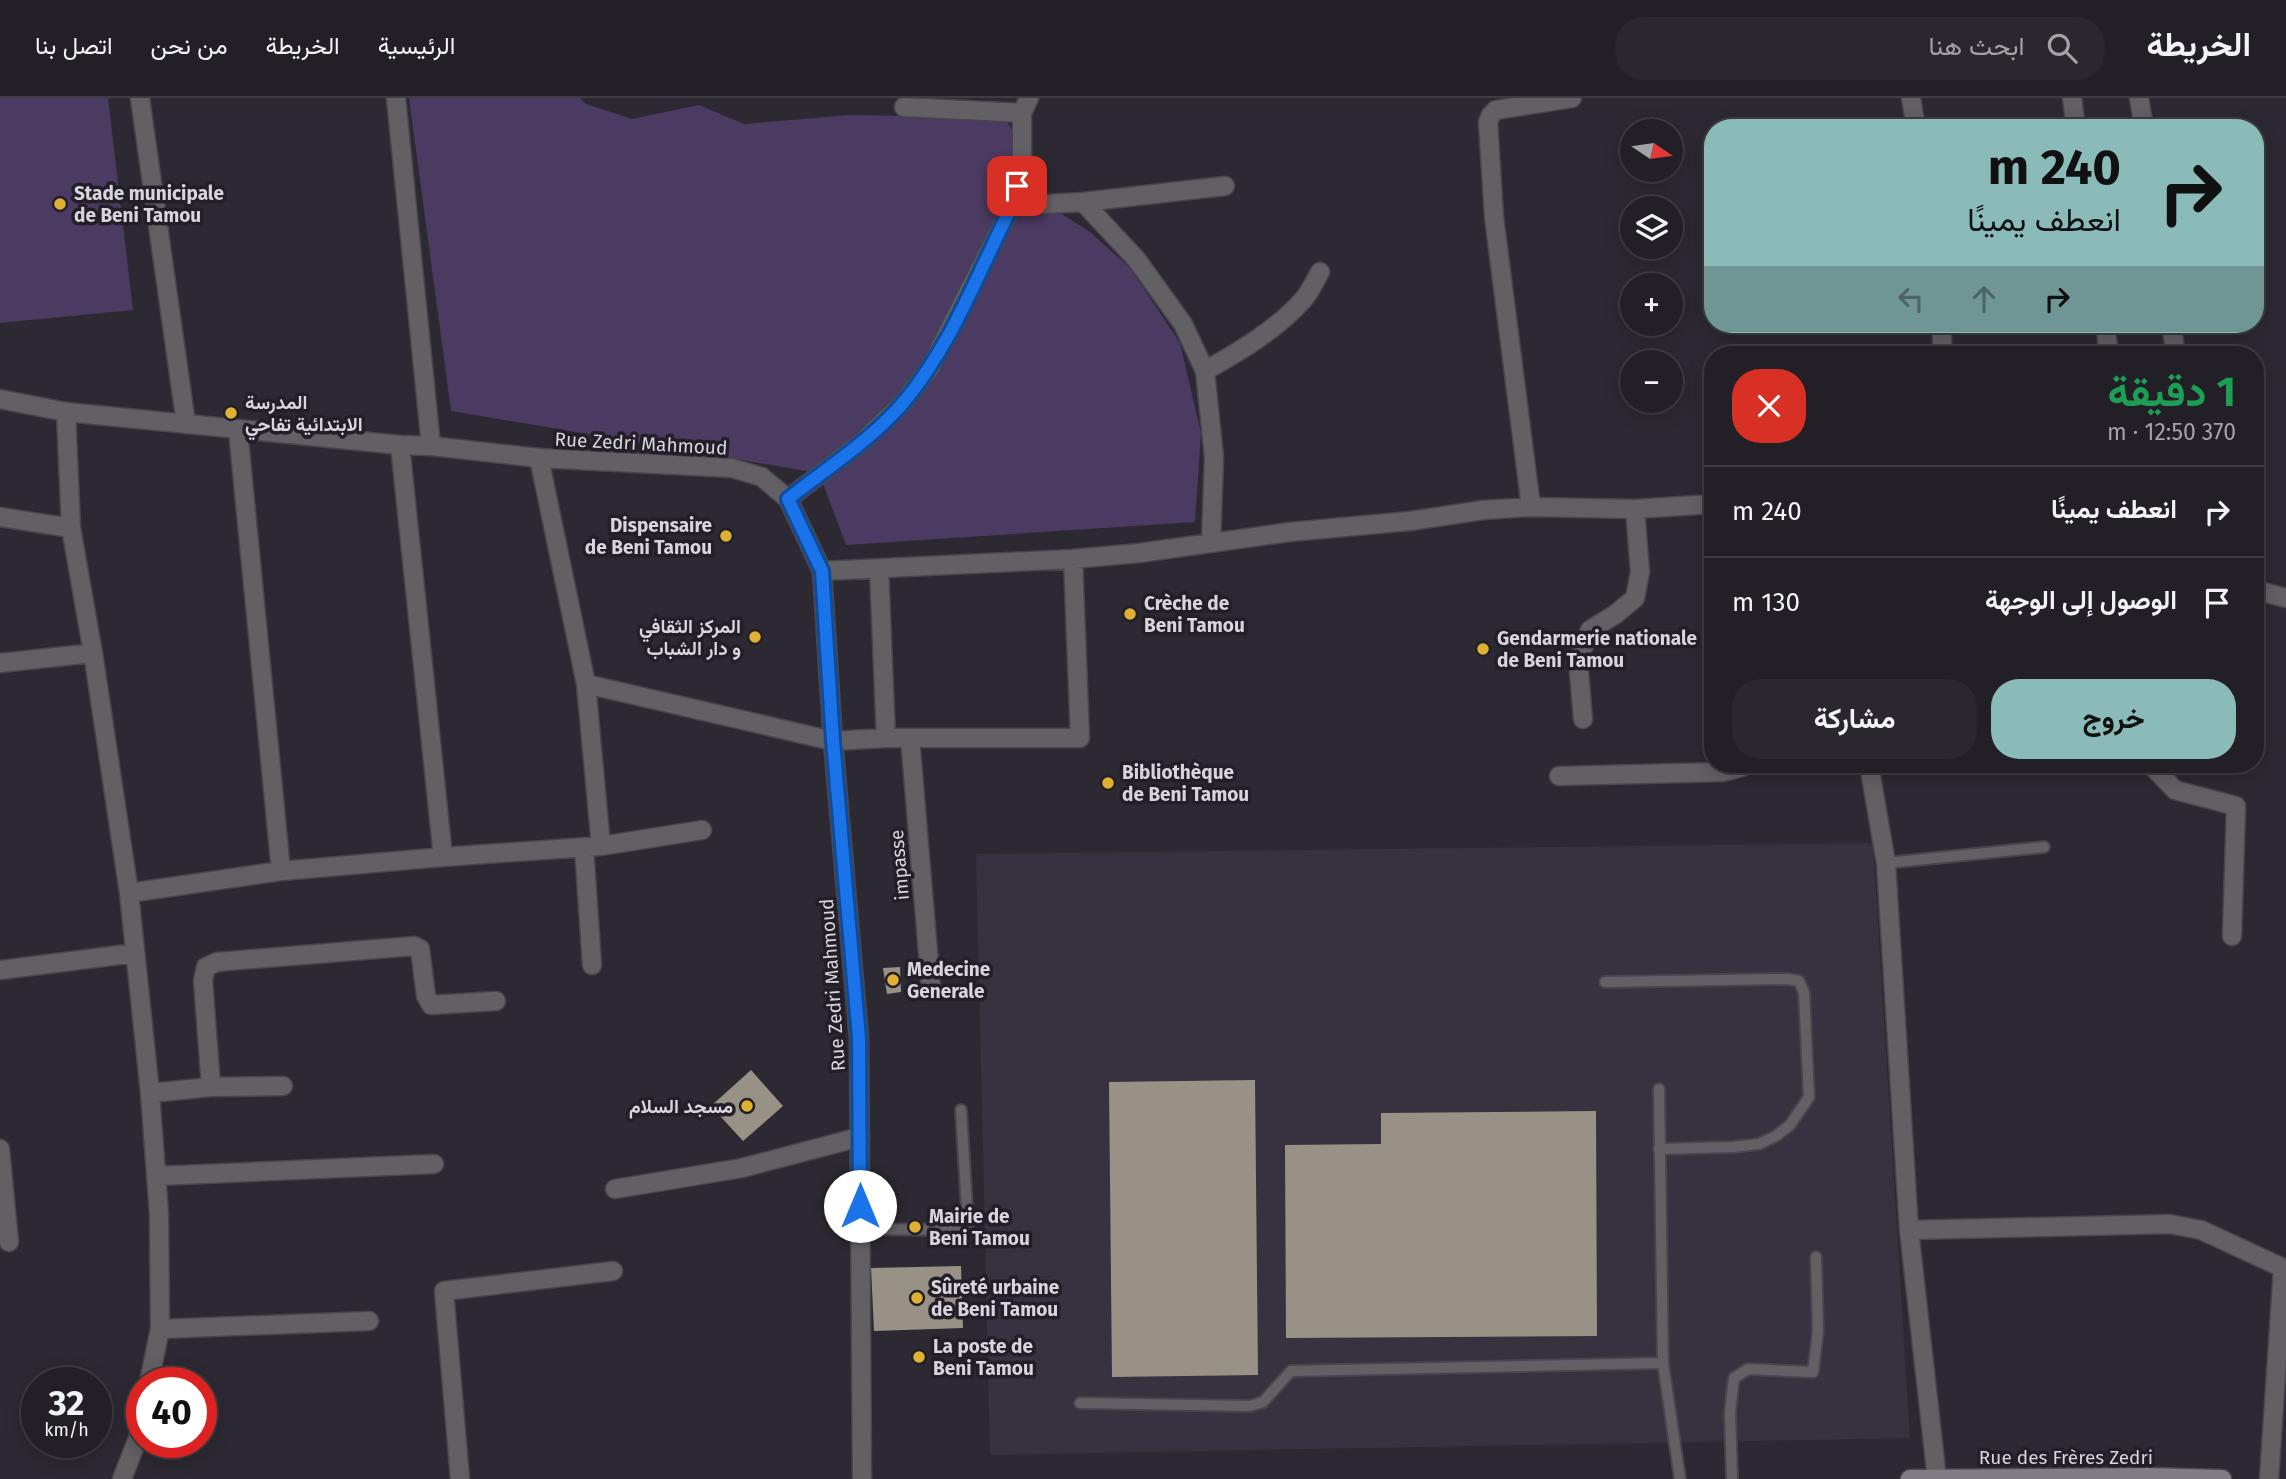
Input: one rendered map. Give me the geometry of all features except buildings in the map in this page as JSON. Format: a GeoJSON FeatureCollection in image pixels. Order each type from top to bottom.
{"type":"FeatureCollection","features":[{"type":"Feature","properties":{"kind":"main road","name":"Rue des Frères Zedri"},"geometry":{"type":"LineString","coordinates":[[1910,1479],[2222,1479]]}},
{"type":"Feature","properties":{"kind":"street"},"geometry":{"type":"LineString","coordinates":[[141,98],[186,424]]}},
{"type":"Feature","properties":{"kind":"street"},"geometry":{"type":"LineString","coordinates":[[396,98],[431,446]]}},
{"type":"Feature","properties":{"kind":"street"},"geometry":{"type":"LineString","coordinates":[[1531,506],[1494,217],[1488,122],[1490,115],[1496,110],[1572,98]]}},
{"type":"Feature","properties":{"kind":"street"},"geometry":{"type":"LineString","coordinates":[[1911,98],[1914,119]]}},
{"type":"Feature","properties":{"kind":"street"},"geometry":{"type":"LineString","coordinates":[[2071,98],[2074,119]]}},
{"type":"Feature","properties":{"kind":"street"},"geometry":{"type":"LineString","coordinates":[[2140,98],[2143,119]]}},
{"type":"Feature","properties":{"kind":"street"},"geometry":{"type":"LineString","coordinates":[[788,499],[863,441],[902,404],[930,368],[1012,206],[1022,166],[1025,105],[904,107]]}},
{"type":"Feature","properties":{"kind":"street"},"geometry":{"type":"LineString","coordinates":[[1012,206],[1083,202],[1225,186]]}},
{"type":"Feature","properties":{"kind":"street"},"geometry":{"type":"LineString","coordinates":[[1083,202],[1137,260],[1176,313],[1205,371],[1214,457],[1211,543]]}},
{"type":"Feature","properties":{"kind":"street"},"geometry":{"type":"LineString","coordinates":[[1205,371],[1244,349],[1273,327],[1304,299],[1320,272]]}},
{"type":"Feature","properties":{"kind":"street","name":"Rue Zedri Mahmoud"},"geometry":{"type":"LineString","coordinates":[[0,399],[66,412],[237,430],[539,458],[732,468],[762,477],[788,499],[822,571],[833,741],[859,1038],[862,1479]]}},
{"type":"Feature","properties":{"kind":"street"},"geometry":{"type":"LineString","coordinates":[[66,412],[71,528],[93,653],[129,893],[150,1093],[159,1214],[160,1329],[152,1367]]}},
{"type":"Feature","properties":{"kind":"street"},"geometry":{"type":"LineString","coordinates":[[237,430],[281,871]]}},
{"type":"Feature","properties":{"kind":"street"},"geometry":{"type":"LineString","coordinates":[[400,445],[443,857]]}},
{"type":"Feature","properties":{"kind":"street"},"geometry":{"type":"LineString","coordinates":[[539,458],[586,684],[592,847],[592,965]]}},
{"type":"Feature","properties":{"kind":"street"},"geometry":{"type":"LineString","coordinates":[[822,571],[1073,559],[1531,506],[1635,509],[1704,505]]}},
{"type":"Feature","properties":{"kind":"street"},"geometry":{"type":"LineString","coordinates":[[1583,719],[1578,661],[1590,630],[1635,598],[1640,572],[1635,509]]}},
{"type":"Feature","properties":{"kind":"street"},"geometry":{"type":"LineString","coordinates":[[0,517],[71,528]]}},
{"type":"Feature","properties":{"kind":"street"},"geometry":{"type":"LineString","coordinates":[[586,684],[833,741],[886,738],[1080,738],[1073,559]]}},
{"type":"Feature","properties":{"kind":"street"},"geometry":{"type":"LineString","coordinates":[[879,569],[886,738]]}},
{"type":"Feature","properties":{"kind":"street"},"geometry":{"type":"LineString","coordinates":[[2264,592],[2286,598]]}},
{"type":"Feature","properties":{"kind":"street"},"geometry":{"type":"LineString","coordinates":[[0,663],[93,653]]}},
{"type":"Feature","properties":{"kind":"street","name":"impasse"},"geometry":{"type":"LineString","coordinates":[[910,738],[931,988]]}},
{"type":"Feature","properties":{"kind":"street"},"geometry":{"type":"LineString","coordinates":[[1559,776],[1704,772]]}},
{"type":"Feature","properties":{"kind":"street"},"geometry":{"type":"LineString","coordinates":[[1870,773],[1886,863],[1909,1230],[1937,1479]]}},
{"type":"Feature","properties":{"kind":"street"},"geometry":{"type":"LineString","coordinates":[[2159,773],[2175,790],[2236,806],[2232,936]]}},
{"type":"Feature","properties":{"kind":"street"},"geometry":{"type":"LineString","coordinates":[[129,893],[281,871],[592,847],[702,830]]}},
{"type":"Feature","properties":{"kind":"street"},"geometry":{"type":"LineString","coordinates":[[211,1087],[203,980],[206,967],[217,962],[414,946],[420,949],[426,996],[431,1004],[496,1001]]}},
{"type":"Feature","properties":{"kind":"street"},"geometry":{"type":"LineString","coordinates":[[0,970],[135,953]]}},
{"type":"Feature","properties":{"kind":"street"},"geometry":{"type":"LineString","coordinates":[[150,1093],[211,1087],[283,1086]]}},
{"type":"Feature","properties":{"kind":"street"},"geometry":{"type":"LineString","coordinates":[[615,1189],[743,1168],[860,1137]]}},
{"type":"Feature","properties":{"kind":"street"},"geometry":{"type":"LineString","coordinates":[[0,1149],[9,1242]]}},
{"type":"Feature","properties":{"kind":"street"},"geometry":{"type":"LineString","coordinates":[[157,1176],[434,1164]]}},
{"type":"Feature","properties":{"kind":"street"},"geometry":{"type":"LineString","coordinates":[[1909,1230],[2170,1224],[2201,1230],[2285,1265],[2269,1479]]}},
{"type":"Feature","properties":{"kind":"street"},"geometry":{"type":"LineString","coordinates":[[460,1479],[444,1291],[613,1271]]}},
{"type":"Feature","properties":{"kind":"street"},"geometry":{"type":"LineString","coordinates":[[160,1329],[369,1321]]}},
{"type":"Feature","properties":{"kind":"street"},"geometry":{"type":"LineString","coordinates":[[122,1479],[130,1458]]}},
{"type":"Feature","properties":{"kind":"lane"},"geometry":{"type":"LineString","coordinates":[[1886,863],[2044,847]]}},
{"type":"Feature","properties":{"kind":"lane"},"geometry":{"type":"LineString","coordinates":[[1605,982],[1787,979],[1799,981],[1804,993],[1809,1097],[1790,1125],[1759,1144],[1659,1149]]}},
{"type":"Feature","properties":{"kind":"lane"},"geometry":{"type":"LineString","coordinates":[[1659,1089],[1663,1363],[1680,1479]]}},
{"type":"Feature","properties":{"kind":"lane"},"geometry":{"type":"LineString","coordinates":[[861,1230],[966,1230],[968,1225],[961,1110]]}},
{"type":"Feature","properties":{"kind":"lane"},"geometry":{"type":"LineString","coordinates":[[1732,1479],[1730,1412],[1734,1378],[1748,1369],[1813,1372],[1818,1331],[1815,1257]]}},
{"type":"Feature","properties":{"kind":"lane"},"geometry":{"type":"LineString","coordinates":[[1080,1403],[1250,1406],[1263,1402],[1291,1371],[1663,1363]]}},
{"type":"Feature","properties":{"kind":"shaded area","name":"Stade municipale de Beni Tamou"},"geometry":{"type":"Polygon","coordinates":[[[0,98],[108,98],[133,310],[0,323],[0,98]]]}},
{"type":"Feature","properties":{"kind":"shaded area"},"geometry":{"type":"Polygon","coordinates":[[[409,98],[580,98],[586,104],[632,119],[699,105],[744,124],[848,115],[1007,121],[1049,206],[1090,232],[1130,268],[1180,343],[1201,433],[1195,522],[846,545],[819,473],[451,411],[409,98]]]}},
{"type":"Feature","properties":{"kind":"shaded area"},"geometry":{"type":"Polygon","coordinates":[[[1873,843],[1910,1438],[990,1455],[976,854],[1873,843]]]}},
{"type":"Feature","properties":{"kind":"place","name":"Stade municipale de Beni Tamou"},"geometry":{"type":"Point","coordinates":[60,204]}},
{"type":"Feature","properties":{"kind":"place","name":"المدرسة الابتدائية تفاحي"},"geometry":{"type":"Point","coordinates":[231,413]}},
{"type":"Feature","properties":{"kind":"place","name":"Dispensaire de Beni Tamou"},"geometry":{"type":"Point","coordinates":[726,536]}},
{"type":"Feature","properties":{"kind":"place","name":"Crèche de Beni Tamou"},"geometry":{"type":"Point","coordinates":[1130,614]}},
{"type":"Feature","properties":{"kind":"place","name":"المركز الثقافي و دار الشباب"},"geometry":{"type":"Point","coordinates":[755,637]}},
{"type":"Feature","properties":{"kind":"place","name":"Gendarmerie nationale de Beni Tamou"},"geometry":{"type":"Point","coordinates":[1483,649]}},
{"type":"Feature","properties":{"kind":"place","name":"Bibliothèque de Beni Tamou"},"geometry":{"type":"Point","coordinates":[1108,783]}},
{"type":"Feature","properties":{"kind":"place","name":"Medecine Generale"},"geometry":{"type":"Point","coordinates":[893,980]}},
{"type":"Feature","properties":{"kind":"place","name":"مسجد السلام"},"geometry":{"type":"Point","coordinates":[747,1106]}},
{"type":"Feature","properties":{"kind":"place","name":"Mairie de Beni Tamou"},"geometry":{"type":"Point","coordinates":[915,1227]}},
{"type":"Feature","properties":{"kind":"place","name":"Sûreté urbaine de Beni Tamou"},"geometry":{"type":"Point","coordinates":[917,1298]}},
{"type":"Feature","properties":{"kind":"place","name":"La poste de Beni Tamou"},"geometry":{"type":"Point","coordinates":[919,1357]}},
{"type":"Feature","properties":{"kind":"route"},"geometry":{"type":"LineString","coordinates":[[860,1206],[859,1038],[833,741],[822,571],[788,499],[863,441],[902,404],[930,368],[1012,206],[1017,186]]}}]}
